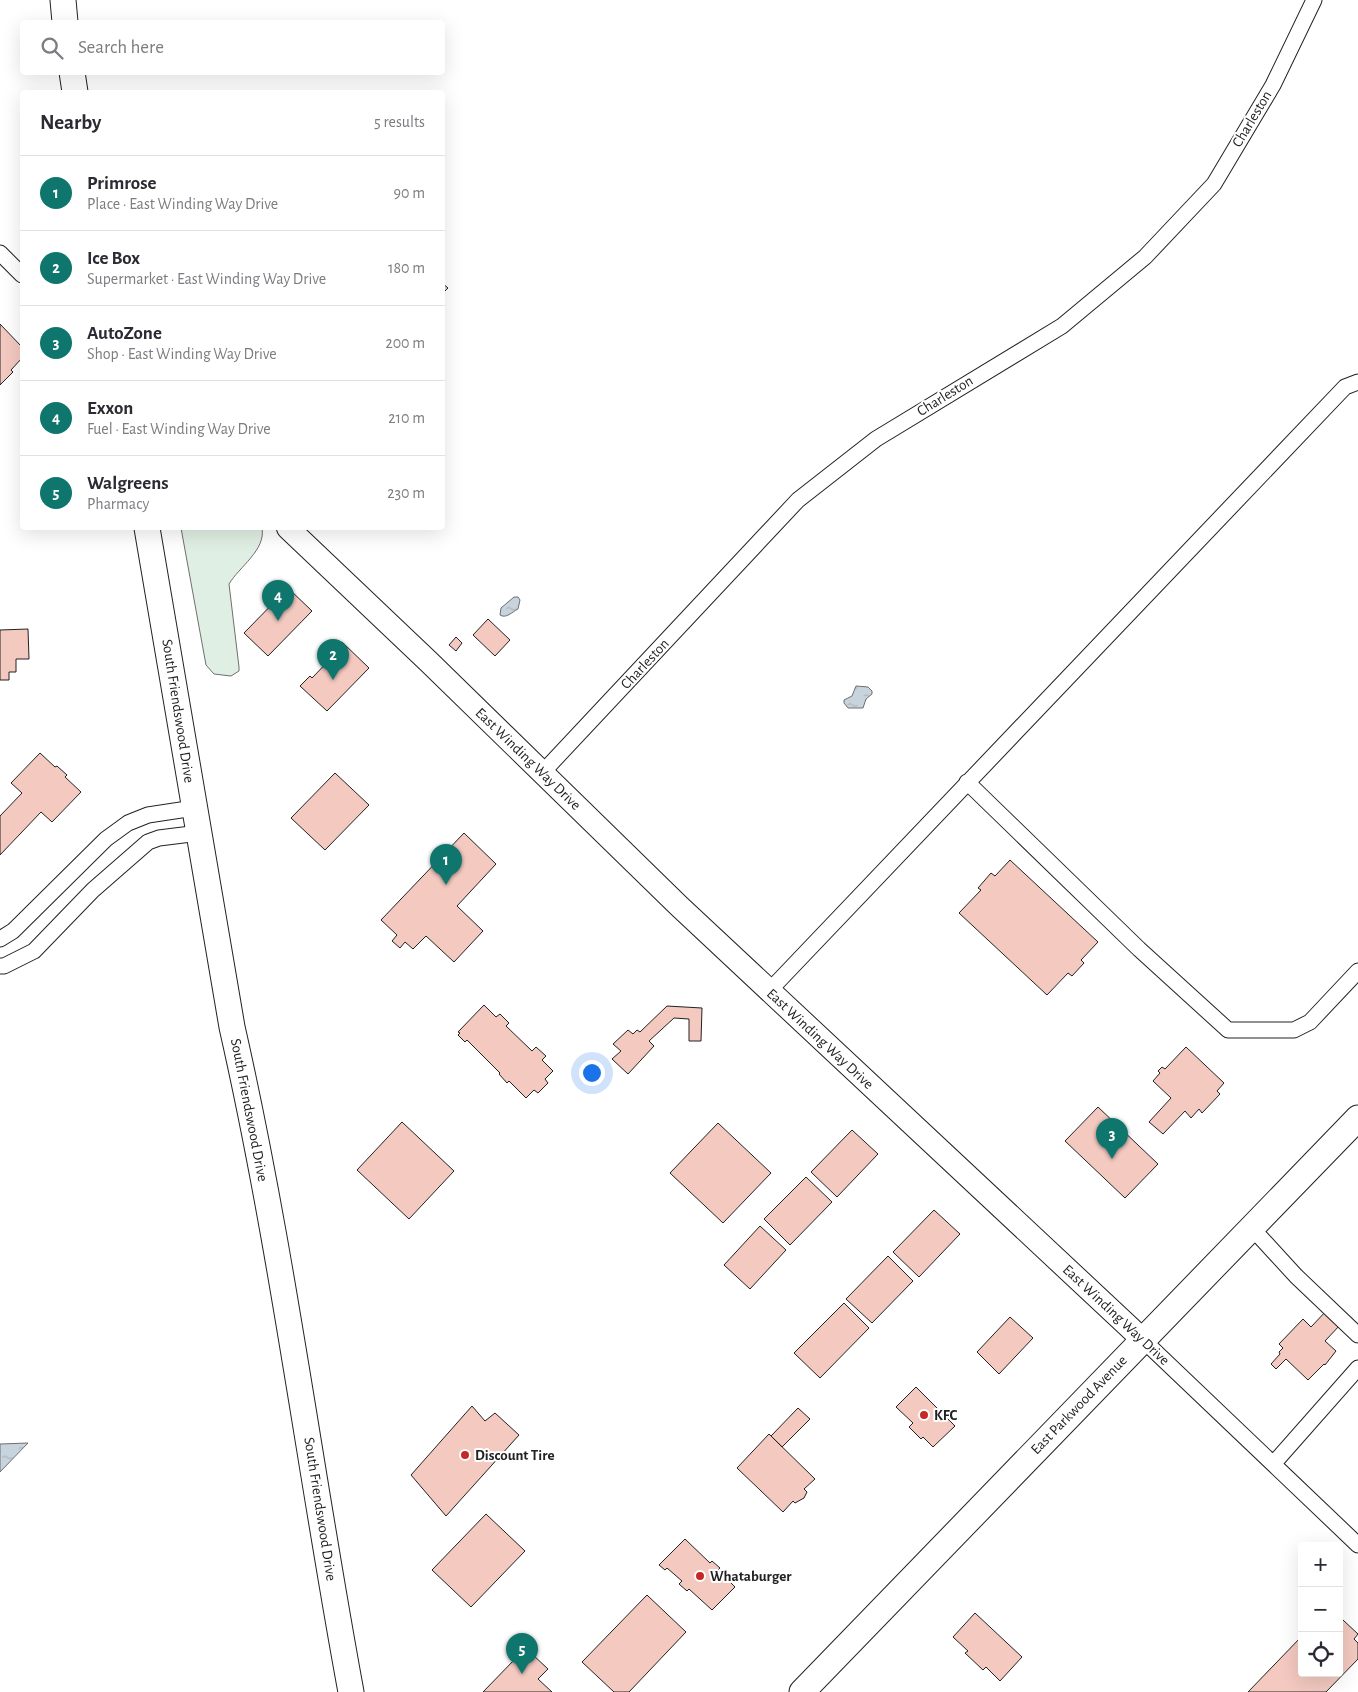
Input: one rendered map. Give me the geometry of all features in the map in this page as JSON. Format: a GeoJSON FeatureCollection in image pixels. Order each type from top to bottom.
{"type":"FeatureCollection","features":[{"type":"Feature","properties":{"kind":"main road"},"geometry":{"type":"LineString","coordinates":[[63,0],[66,20]]}},
{"type":"Feature","properties":{"kind":"main road"},"geometry":{"type":"LineString","coordinates":[[72,75],[75,90]]}},
{"type":"Feature","properties":{"kind":"main road","name":"South Friendswood Drive"},"geometry":{"type":"LineString","coordinates":[[147,530],[232,1027],[248,1100],[298,1371],[333,1593],[351,1692]]}},
{"type":"Feature","properties":{"kind":"main road","name":"East Parkwood Avenue"},"geometry":{"type":"LineString","coordinates":[[802,1692],[1358,1118]]}},
{"type":"Feature","properties":{"kind":"street","name":"Charleston"},"geometry":{"type":"LineString","coordinates":[[542,773],[798,500],[876,439],[1062,326],[1145,257],[1214,184],[1273,85],[1314,0]]}},
{"type":"Feature","properties":{"kind":"street"},"geometry":{"type":"LineString","coordinates":[[0,253],[20,273]]}},
{"type":"Feature","properties":{"kind":"street"},"geometry":{"type":"LineString","coordinates":[[769,991],[1345,387],[1358,382]]}},
{"type":"Feature","properties":{"kind":"street","name":"East Winding Way Drive"},"geometry":{"type":"LineString","coordinates":[[290,530],[679,906],[1274,1463],[1358,1545]]}},
{"type":"Feature","properties":{"kind":"street"},"geometry":{"type":"LineString","coordinates":[[967,782],[1140,949],[1228,1030],[1294,1030],[1310,1022],[1358,971]]}},
{"type":"Feature","properties":{"kind":"street"},"geometry":{"type":"LineString","coordinates":[[0,939],[13,931],[106,838],[128,822],[148,815],[194,808]]}},
{"type":"Feature","properties":{"kind":"street"},"geometry":{"type":"LineString","coordinates":[[0,966],[4,966],[34,950],[93,890],[148,842],[159,838],[199,833]]}},
{"type":"Feature","properties":{"kind":"street"},"geometry":{"type":"LineString","coordinates":[[74,870],[93,890]]}},
{"type":"Feature","properties":{"kind":"street"},"geometry":{"type":"LineString","coordinates":[[1251,1228],[1296,1276],[1358,1335]]}},
{"type":"Feature","properties":{"kind":"street"},"geometry":{"type":"LineString","coordinates":[[1274,1463],[1358,1368]]}},
{"type":"Feature","properties":{"kind":"green space"},"geometry":{"type":"Polygon","coordinates":[[[181,530],[262,530],[260,544],[256,551],[229,584],[239,671],[231,676],[214,674],[206,665],[181,530]]]}},
{"type":"Feature","properties":{"kind":"water"},"geometry":{"type":"Polygon","coordinates":[[[514,597],[518,597],[520,600],[518,609],[507,616],[500,615],[501,608],[514,597]]]}},
{"type":"Feature","properties":{"kind":"water"},"geometry":{"type":"Polygon","coordinates":[[[856,686],[868,687],[872,694],[866,699],[863,708],[848,708],[844,700],[852,696],[856,686]]]}},
{"type":"Feature","properties":{"kind":"water"},"geometry":{"type":"Polygon","coordinates":[[[28,1443],[0,1472],[0,1444],[28,1443]]]}},
{"type":"Feature","properties":{"kind":"building"},"geometry":{"type":"Polygon","coordinates":[[[0,324],[20,345],[20,360],[11,370],[13,372],[0,385],[0,324]]]}},
{"type":"Feature","properties":{"kind":"building"},"geometry":{"type":"Polygon","coordinates":[[[288,588],[312,611],[268,656],[244,633],[288,588]]]}},
{"type":"Feature","properties":{"kind":"building"},"geometry":{"type":"Polygon","coordinates":[[[488,619],[510,640],[495,656],[473,635],[488,619]]]}},
{"type":"Feature","properties":{"kind":"building"},"geometry":{"type":"Polygon","coordinates":[[[28,629],[29,659],[16,659],[16,672],[9,672],[9,680],[0,680],[0,630],[28,629]]]}},
{"type":"Feature","properties":{"kind":"building"},"geometry":{"type":"Polygon","coordinates":[[[456,637],[462,643],[456,651],[449,645],[456,637]]]}},
{"type":"Feature","properties":{"kind":"building"},"geometry":{"type":"Polygon","coordinates":[[[342,642],[369,668],[327,711],[300,686],[310,676],[312,678],[335,654],[333,652],[342,642]]]}},
{"type":"Feature","properties":{"kind":"building"},"geometry":{"type":"Polygon","coordinates":[[[40,753],[67,775],[65,777],[81,792],[52,822],[41,812],[0,855],[0,816],[22,793],[11,783],[40,753]]]}},
{"type":"Feature","properties":{"kind":"building"},"geometry":{"type":"Polygon","coordinates":[[[335,773],[369,805],[325,850],[291,818],[335,773]]]}},
{"type":"Feature","properties":{"kind":"building"},"geometry":{"type":"Polygon","coordinates":[[[464,833],[496,864],[457,906],[483,931],[454,962],[426,936],[413,949],[405,942],[400,948],[392,941],[397,935],[381,920],[464,833]]]}},
{"type":"Feature","properties":{"kind":"building"},"geometry":{"type":"Polygon","coordinates":[[[1010,860],[1098,942],[1081,960],[1084,963],[1072,976],[1068,973],[1047,995],[959,913],[981,890],[978,888],[991,873],[995,876],[1010,860]]]}},
{"type":"Feature","properties":{"kind":"building"},"geometry":{"type":"Polygon","coordinates":[[[484,1005],[496,1017],[500,1014],[509,1023],[506,1026],[532,1051],[536,1047],[546,1056],[542,1060],[553,1071],[545,1079],[548,1083],[538,1093],[534,1090],[526,1098],[509,1081],[507,1083],[500,1073],[467,1040],[465,1042],[458,1035],[460,1033],[458,1032],[484,1005]]]}},
{"type":"Feature","properties":{"kind":"building"},"geometry":{"type":"Polygon","coordinates":[[[667,1006],[702,1008],[701,1041],[689,1041],[689,1019],[674,1018],[649,1041],[654,1046],[628,1074],[612,1059],[621,1051],[613,1044],[628,1030],[633,1034],[637,1030],[640,1032],[667,1006]]]}},
{"type":"Feature","properties":{"kind":"building"},"geometry":{"type":"Polygon","coordinates":[[[1186,1047],[1224,1083],[1217,1091],[1220,1094],[1202,1113],[1199,1109],[1191,1118],[1185,1111],[1163,1134],[1149,1122],[1171,1098],[1153,1081],[1160,1073],[1158,1071],[1162,1067],[1165,1069],[1186,1047]]]}},
{"type":"Feature","properties":{"kind":"building"},"geometry":{"type":"Polygon","coordinates":[[[1098,1107],[1158,1164],[1125,1198],[1065,1141],[1098,1107]]]}},
{"type":"Feature","properties":{"kind":"building"},"geometry":{"type":"Polygon","coordinates":[[[402,1122],[454,1171],[409,1219],[357,1170],[402,1122]]]}},
{"type":"Feature","properties":{"kind":"building"},"geometry":{"type":"Polygon","coordinates":[[[718,1123],[771,1173],[723,1223],[670,1173],[718,1123]]]}},
{"type":"Feature","properties":{"kind":"building"},"geometry":{"type":"Polygon","coordinates":[[[852,1130],[878,1154],[837,1197],[811,1172],[852,1130]]]}},
{"type":"Feature","properties":{"kind":"building"},"geometry":{"type":"Polygon","coordinates":[[[806,1177],[832,1202],[790,1245],[764,1219],[806,1177]]]}},
{"type":"Feature","properties":{"kind":"building"},"geometry":{"type":"Polygon","coordinates":[[[934,1210],[960,1234],[919,1277],[893,1252],[934,1210]]]}},
{"type":"Feature","properties":{"kind":"building"},"geometry":{"type":"Polygon","coordinates":[[[760,1226],[786,1250],[750,1289],[724,1265],[760,1226]]]}},
{"type":"Feature","properties":{"kind":"building"},"geometry":{"type":"Polygon","coordinates":[[[888,1256],[913,1281],[872,1323],[846,1299],[888,1256]]]}},
{"type":"Feature","properties":{"kind":"building"},"geometry":{"type":"Polygon","coordinates":[[[844,1303],[869,1328],[820,1378],[794,1353],[844,1303]]]}},
{"type":"Feature","properties":{"kind":"building"},"geometry":{"type":"Polygon","coordinates":[[[1327,1310],[1341,1324],[1325,1341],[1336,1351],[1325,1365],[1308,1380],[1286,1359],[1276,1369],[1271,1364],[1283,1348],[1279,1344],[1303,1319],[1311,1327],[1327,1310]]]}},
{"type":"Feature","properties":{"kind":"building"},"geometry":{"type":"Polygon","coordinates":[[[1010,1317],[1033,1338],[999,1374],[977,1352],[1010,1317]]]}},
{"type":"Feature","properties":{"kind":"building","name":"KFC"},"geometry":{"type":"Polygon","coordinates":[[[916,1387],[955,1426],[933,1447],[923,1437],[921,1439],[909,1427],[913,1423],[896,1407],[916,1387]]]}},
{"type":"Feature","properties":{"kind":"building","name":"Discount Tire"},"geometry":{"type":"Polygon","coordinates":[[[472,1406],[485,1421],[495,1413],[519,1435],[446,1516],[411,1475],[472,1406]]]}},
{"type":"Feature","properties":{"kind":"building"},"geometry":{"type":"Polygon","coordinates":[[[798,1408],[810,1419],[782,1447],[771,1436],[798,1408]]]}},
{"type":"Feature","properties":{"kind":"building"},"geometry":{"type":"Polygon","coordinates":[[[769,1434],[815,1479],[804,1489],[807,1492],[804,1498],[795,1503],[793,1501],[783,1512],[737,1468],[769,1434]]]}},
{"type":"Feature","properties":{"kind":"building"},"geometry":{"type":"Polygon","coordinates":[[[486,1514],[525,1551],[471,1607],[432,1570],[486,1514]]]}},
{"type":"Feature","properties":{"kind":"building","name":"Whataburger"},"geometry":{"type":"Polygon","coordinates":[[[685,1539],[710,1563],[712,1561],[720,1568],[718,1570],[735,1587],[712,1610],[689,1589],[687,1591],[679,1584],[682,1581],[667,1568],[665,1570],[659,1565],[685,1539]]]}},
{"type":"Feature","properties":{"kind":"building"},"geometry":{"type":"Polygon","coordinates":[[[647,1595],[686,1632],[629,1692],[614,1692],[582,1662],[647,1595]]]}},
{"type":"Feature","properties":{"kind":"building"},"geometry":{"type":"Polygon","coordinates":[[[975,1613],[1022,1657],[1000,1681],[986,1667],[983,1670],[965,1653],[968,1651],[953,1637],[975,1613]]]}},
{"type":"Feature","properties":{"kind":"building"},"geometry":{"type":"Polygon","coordinates":[[[1343,1620],[1358,1634],[1354,1639],[1358,1643],[1358,1659],[1343,1674],[1343,1620]]]}},
{"type":"Feature","properties":{"kind":"building"},"geometry":{"type":"Polygon","coordinates":[[[1298,1640],[1298,1677],[1341,1677],[1326,1692],[1248,1692],[1298,1640]]]}},
{"type":"Feature","properties":{"kind":"building"},"geometry":{"type":"Polygon","coordinates":[[[532,1654],[548,1669],[538,1679],[552,1692],[483,1692],[516,1658],[522,1664],[532,1654]]]}},
{"type":"Feature","properties":{"kind":"place","name":"Exxon"},"geometry":{"type":"Point","coordinates":[278,621]}},
{"type":"Feature","properties":{"kind":"place","name":"Ice Box"},"geometry":{"type":"Point","coordinates":[333,680]}},
{"type":"Feature","properties":{"kind":"place","name":"Primrose"},"geometry":{"type":"Point","coordinates":[446,885]}},
{"type":"Feature","properties":{"kind":"place","name":"AutoZone"},"geometry":{"type":"Point","coordinates":[1112,1159]}},
{"type":"Feature","properties":{"kind":"place","name":"KFC"},"geometry":{"type":"Point","coordinates":[924,1415]}},
{"type":"Feature","properties":{"kind":"place","name":"Discount Tire"},"geometry":{"type":"Point","coordinates":[465,1455]}},
{"type":"Feature","properties":{"kind":"place","name":"Whataburger"},"geometry":{"type":"Point","coordinates":[700,1576]}},
{"type":"Feature","properties":{"kind":"place","name":"Walgreens"},"geometry":{"type":"Point","coordinates":[522,1674]}}]}
